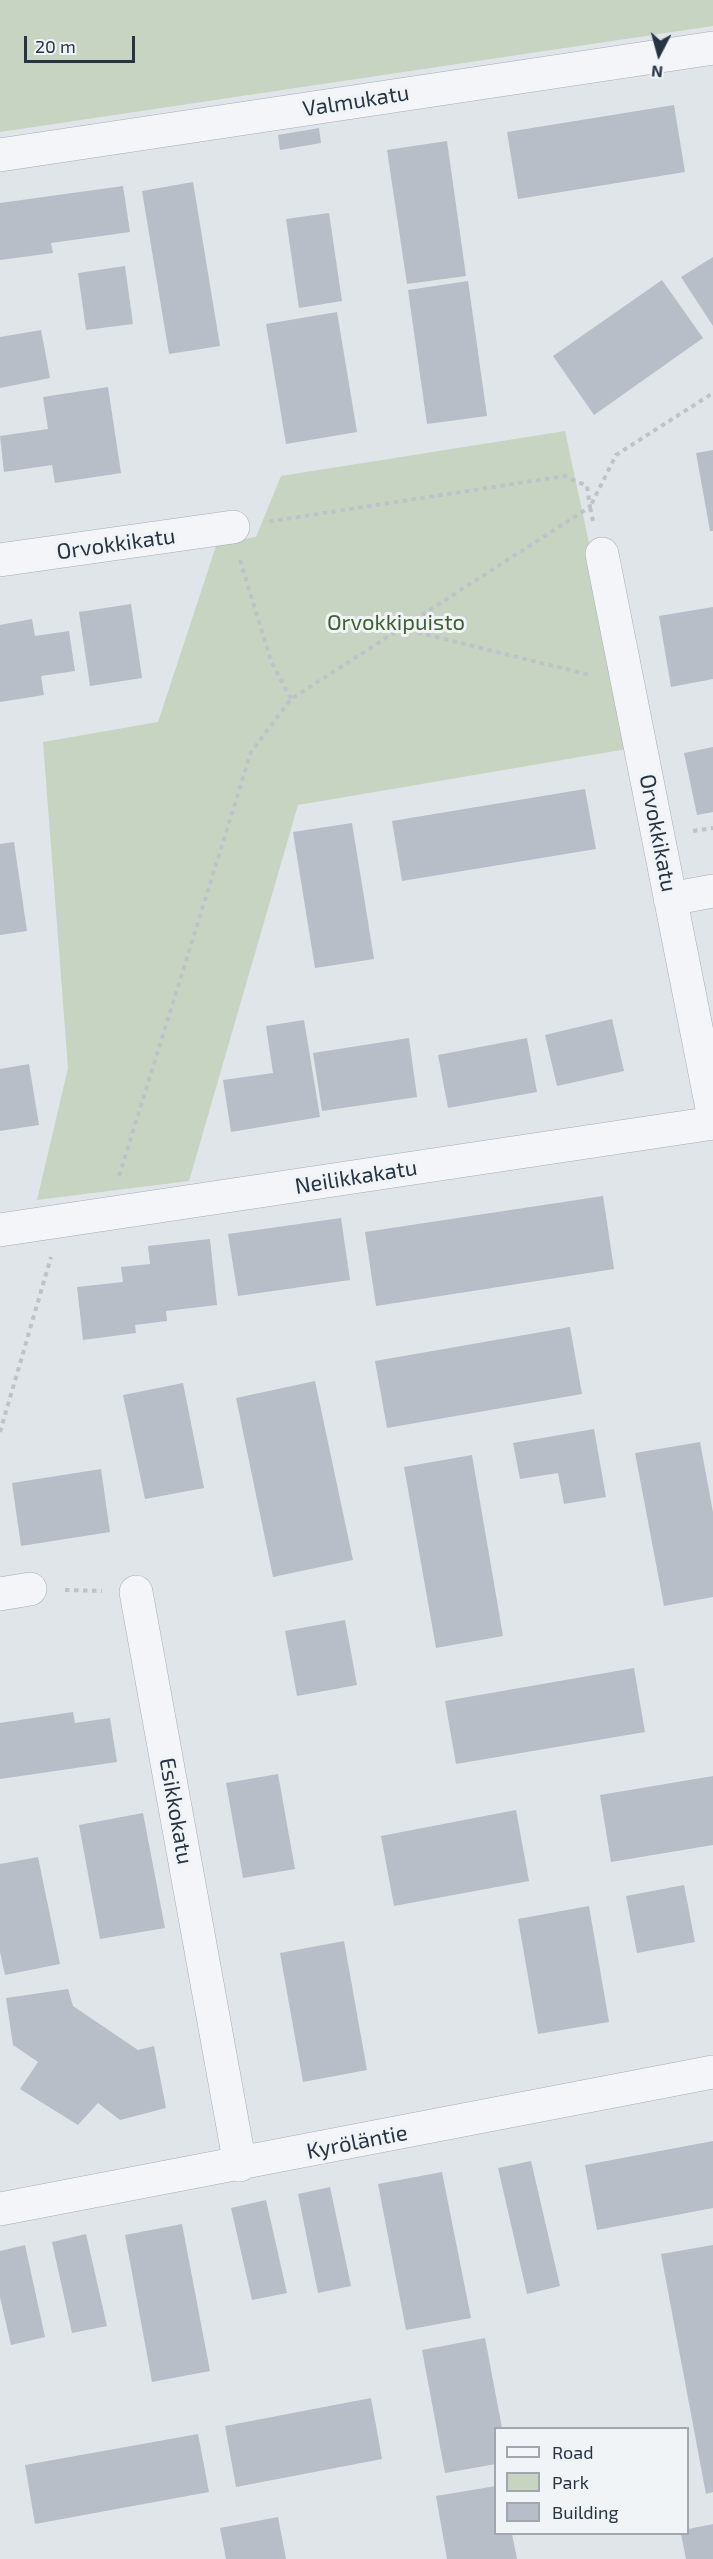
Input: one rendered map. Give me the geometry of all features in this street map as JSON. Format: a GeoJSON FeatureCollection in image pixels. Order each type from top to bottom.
{"type":"FeatureCollection","features":[{"type":"Feature","properties":{"kind":"street","name":"Valmukatu"},"geometry":{"type":"LineString","coordinates":[[0,154],[713,48]]}},
{"type":"Feature","properties":{"kind":"street","name":"Orvokkikatu"},"geometry":{"type":"LineString","coordinates":[[0,560],[232,528]]}},
{"type":"Feature","properties":{"kind":"street","name":"Orvokkikatu"},"geometry":{"type":"LineString","coordinates":[[602,554],[713,1113]]}},
{"type":"Feature","properties":{"kind":"street"},"geometry":{"type":"LineString","coordinates":[[670,899],[713,891]]}},
{"type":"Feature","properties":{"kind":"street","name":"Neilikkakatu"},"geometry":{"type":"LineString","coordinates":[[0,1230],[713,1123]]}},
{"type":"Feature","properties":{"kind":"street","name":"Esikkokatu"},"geometry":{"type":"LineString","coordinates":[[136,1592],[240,2165]]}},
{"type":"Feature","properties":{"kind":"street","name":"Kyröläntie"},"geometry":{"type":"LineString","coordinates":[[0,2209],[240,2165],[713,2072]]}},
{"type":"Feature","properties":{"kind":"path"},"geometry":{"type":"LineString","coordinates":[[107,1214],[251,752],[291,699],[590,507],[616,455],[713,393]]}},
{"type":"Feature","properties":{"kind":"path"},"geometry":{"type":"LineString","coordinates":[[291,699],[271,661],[243,574],[232,528],[565,476],[587,486],[602,554]]}},
{"type":"Feature","properties":{"kind":"path"},"geometry":{"type":"LineString","coordinates":[[399,628],[627,684]]}},
{"type":"Feature","properties":{"kind":"path"},"geometry":{"type":"LineString","coordinates":[[0,1432],[62,1221]]}},
{"type":"Feature","properties":{"kind":"path"},"geometry":{"type":"LineString","coordinates":[[15,1592],[136,1592]]}},
{"type":"Feature","properties":{"kind":"green space"},"geometry":{"type":"Polygon","coordinates":[[[0,0],[713,0],[713,26],[0,132],[0,0]]]}},
{"type":"Feature","properties":{"kind":"green space","name":"Orvokkipuisto"},"geometry":{"type":"Polygon","coordinates":[[[565,431],[633,748],[298,805],[189,1181],[37,1200],[68,1068],[43,742],[158,722],[217,543],[256,537],[281,476],[565,431]]]}},
{"type":"Feature","properties":{"kind":"building"},"geometry":{"type":"Polygon","coordinates":[[[674,105],[685,172],[518,199],[507,132],[674,105]]]}},
{"type":"Feature","properties":{"kind":"building"},"geometry":{"type":"Polygon","coordinates":[[[319,128],[321,143],[280,150],[278,135],[319,128]]]}},
{"type":"Feature","properties":{"kind":"building"},"geometry":{"type":"Polygon","coordinates":[[[447,141],[466,276],[407,284],[387,150],[447,141]]]}},
{"type":"Feature","properties":{"kind":"building"},"geometry":{"type":"Polygon","coordinates":[[[193,182],[220,346],[169,354],[142,191],[193,182]]]}},
{"type":"Feature","properties":{"kind":"building"},"geometry":{"type":"Polygon","coordinates":[[[123,186],[130,232],[51,243],[53,253],[0,260],[0,203],[123,186]]]}},
{"type":"Feature","properties":{"kind":"building"},"geometry":{"type":"Polygon","coordinates":[[[329,213],[342,301],[299,308],[286,219],[329,213]]]}},
{"type":"Feature","properties":{"kind":"building"},"geometry":{"type":"Polygon","coordinates":[[[713,257],[713,326],[681,277],[713,257]]]}},
{"type":"Feature","properties":{"kind":"building"},"geometry":{"type":"Polygon","coordinates":[[[125,266],[133,324],[86,330],[78,273],[125,266]]]}},
{"type":"Feature","properties":{"kind":"building"},"geometry":{"type":"Polygon","coordinates":[[[662,280],[703,338],[594,415],[553,356],[662,280]]]}},
{"type":"Feature","properties":{"kind":"building"},"geometry":{"type":"Polygon","coordinates":[[[468,281],[487,416],[427,424],[408,290],[468,281]]]}},
{"type":"Feature","properties":{"kind":"building"},"geometry":{"type":"Polygon","coordinates":[[[337,312],[357,432],[286,444],[266,324],[337,312]]]}},
{"type":"Feature","properties":{"kind":"building"},"geometry":{"type":"Polygon","coordinates":[[[41,330],[50,378],[0,388],[0,337],[41,330]]]}},
{"type":"Feature","properties":{"kind":"building"},"geometry":{"type":"Polygon","coordinates":[[[108,387],[121,473],[55,483],[52,465],[4,472],[0,436],[48,429],[43,397],[108,387]]]}},
{"type":"Feature","properties":{"kind":"building"},"geometry":{"type":"Polygon","coordinates":[[[713,450],[713,531],[710,531],[696,453],[713,450]]]}},
{"type":"Feature","properties":{"kind":"building"},"geometry":{"type":"Polygon","coordinates":[[[131,604],[142,678],[90,686],[79,612],[131,604]]]}},
{"type":"Feature","properties":{"kind":"building"},"geometry":{"type":"Polygon","coordinates":[[[713,607],[713,679],[671,687],[659,616],[713,607]]]}},
{"type":"Feature","properties":{"kind":"building"},"geometry":{"type":"Polygon","coordinates":[[[32,619],[35,636],[69,631],[75,671],[41,676],[44,695],[0,702],[0,625],[32,619]]]}},
{"type":"Feature","properties":{"kind":"building"},"geometry":{"type":"Polygon","coordinates":[[[713,747],[713,812],[697,815],[684,753],[713,747]]]}},
{"type":"Feature","properties":{"kind":"building"},"geometry":{"type":"Polygon","coordinates":[[[585,789],[596,849],[402,881],[392,821],[585,789]]]}},
{"type":"Feature","properties":{"kind":"building"},"geometry":{"type":"Polygon","coordinates":[[[352,823],[374,959],[315,968],[293,832],[352,823]]]}},
{"type":"Feature","properties":{"kind":"building"},"geometry":{"type":"Polygon","coordinates":[[[14,842],[27,931],[0,935],[0,844],[14,842]]]}},
{"type":"Feature","properties":{"kind":"building"},"geometry":{"type":"Polygon","coordinates":[[[612,1019],[624,1071],[557,1086],[545,1035],[612,1019]]]}},
{"type":"Feature","properties":{"kind":"building"},"geometry":{"type":"Polygon","coordinates":[[[304,1020],[320,1117],[231,1132],[223,1080],[273,1073],[266,1026],[304,1020]]]}},
{"type":"Feature","properties":{"kind":"building"},"geometry":{"type":"Polygon","coordinates":[[[409,1038],[417,1097],[322,1111],[313,1053],[409,1038]]]}},
{"type":"Feature","properties":{"kind":"building"},"geometry":{"type":"Polygon","coordinates":[[[527,1038],[537,1092],[448,1108],[438,1055],[527,1038]]]}},
{"type":"Feature","properties":{"kind":"building"},"geometry":{"type":"Polygon","coordinates":[[[29,1064],[39,1125],[0,1131],[0,1069],[29,1064]]]}},
{"type":"Feature","properties":{"kind":"building"},"geometry":{"type":"Polygon","coordinates":[[[603,1196],[614,1269],[376,1306],[365,1232],[603,1196]]]}},
{"type":"Feature","properties":{"kind":"building"},"geometry":{"type":"Polygon","coordinates":[[[341,1218],[350,1280],[238,1296],[228,1234],[341,1218]]]}},
{"type":"Feature","properties":{"kind":"building"},"geometry":{"type":"Polygon","coordinates":[[[210,1239],[217,1305],[166,1311],[167,1321],[135,1325],[136,1333],[83,1340],[77,1287],[123,1282],[121,1267],[150,1264],[148,1246],[210,1239]]]}},
{"type":"Feature","properties":{"kind":"building"},"geometry":{"type":"Polygon","coordinates":[[[570,1327],[582,1394],[387,1428],[375,1361],[570,1327]]]}},
{"type":"Feature","properties":{"kind":"building"},"geometry":{"type":"Polygon","coordinates":[[[315,1381],[353,1560],[273,1577],[236,1398],[315,1381]]]}},
{"type":"Feature","properties":{"kind":"building"},"geometry":{"type":"Polygon","coordinates":[[[183,1383],[204,1488],[145,1499],[123,1395],[183,1383]]]}},
{"type":"Feature","properties":{"kind":"building"},"geometry":{"type":"Polygon","coordinates":[[[594,1429],[606,1497],[564,1504],[558,1473],[520,1479],[513,1443],[594,1429]]]}},
{"type":"Feature","properties":{"kind":"building"},"geometry":{"type":"Polygon","coordinates":[[[700,1442],[713,1512],[713,1597],[664,1606],[635,1453],[700,1442]]]}},
{"type":"Feature","properties":{"kind":"building"},"geometry":{"type":"Polygon","coordinates":[[[472,1455],[503,1636],[436,1648],[404,1467],[472,1455]]]}},
{"type":"Feature","properties":{"kind":"building"},"geometry":{"type":"Polygon","coordinates":[[[101,1469],[110,1532],[21,1546],[12,1483],[101,1469]]]}},
{"type":"Feature","properties":{"kind":"building"},"geometry":{"type":"Polygon","coordinates":[[[345,1620],[357,1685],[297,1696],[285,1631],[345,1620]]]}},
{"type":"Feature","properties":{"kind":"building"},"geometry":{"type":"Polygon","coordinates":[[[634,1668],[645,1732],[456,1764],[445,1701],[634,1668]]]}},
{"type":"Feature","properties":{"kind":"building"},"geometry":{"type":"Polygon","coordinates":[[[73,1712],[75,1723],[110,1718],[117,1762],[0,1779],[0,1723],[73,1712]]]}},
{"type":"Feature","properties":{"kind":"building"},"geometry":{"type":"Polygon","coordinates":[[[278,1774],[295,1869],[243,1878],[226,1783],[278,1774]]]}},
{"type":"Feature","properties":{"kind":"building"},"geometry":{"type":"Polygon","coordinates":[[[713,1776],[713,1845],[611,1862],[600,1795],[713,1776]]]}},
{"type":"Feature","properties":{"kind":"building"},"geometry":{"type":"Polygon","coordinates":[[[516,1810],[529,1881],[394,1906],[381,1836],[516,1810]]]}},
{"type":"Feature","properties":{"kind":"building"},"geometry":{"type":"Polygon","coordinates":[[[143,1813],[165,1928],[100,1939],[79,1825],[143,1813]]]}},
{"type":"Feature","properties":{"kind":"building"},"geometry":{"type":"Polygon","coordinates":[[[38,1857],[60,1964],[5,1975],[0,1952],[0,1864],[38,1857]]]}},
{"type":"Feature","properties":{"kind":"building"},"geometry":{"type":"Polygon","coordinates":[[[684,1885],[695,1942],[637,1953],[626,1896],[684,1885]]]}},
{"type":"Feature","properties":{"kind":"building"},"geometry":{"type":"Polygon","coordinates":[[[589,1906],[609,2022],[538,2034],[518,1919],[589,1906]]]}},
{"type":"Feature","properties":{"kind":"building"},"geometry":{"type":"Polygon","coordinates":[[[344,1941],[367,2070],[303,2082],[280,1953],[344,1941]]]}},
{"type":"Feature","properties":{"kind":"building"},"geometry":{"type":"Polygon","coordinates":[[[68,1989],[73,2006],[138,2050],[154,2046],[166,2108],[120,2120],[98,2103],[78,2125],[20,2089],[38,2062],[13,2045],[6,1998],[68,1989]]]}},
{"type":"Feature","properties":{"kind":"building"},"geometry":{"type":"Polygon","coordinates":[[[713,2141],[713,2208],[597,2230],[585,2165],[713,2141]]]}},
{"type":"Feature","properties":{"kind":"building"},"geometry":{"type":"Polygon","coordinates":[[[531,2161],[560,2286],[527,2294],[498,2168],[531,2161]]]}},
{"type":"Feature","properties":{"kind":"building"},"geometry":{"type":"Polygon","coordinates":[[[442,2172],[471,2318],[406,2330],[378,2184],[442,2172]]]}},
{"type":"Feature","properties":{"kind":"building"},"geometry":{"type":"Polygon","coordinates":[[[330,2187],[351,2286],[318,2293],[298,2194],[330,2187]]]}},
{"type":"Feature","properties":{"kind":"building"},"geometry":{"type":"Polygon","coordinates":[[[266,2200],[287,2293],[252,2300],[231,2208],[266,2200]]]}},
{"type":"Feature","properties":{"kind":"building"},"geometry":{"type":"Polygon","coordinates":[[[182,2224],[210,2371],[152,2382],[125,2235],[182,2224]]]}},
{"type":"Feature","properties":{"kind":"building"},"geometry":{"type":"Polygon","coordinates":[[[86,2234],[107,2326],[72,2333],[52,2242],[86,2234]]]}},
{"type":"Feature","properties":{"kind":"building"},"geometry":{"type":"Polygon","coordinates":[[[25,2245],[45,2337],[11,2345],[0,2297],[0,2251],[25,2245]]]}},
{"type":"Feature","properties":{"kind":"building"},"geometry":{"type":"Polygon","coordinates":[[[713,2245],[713,2492],[706,2494],[661,2254],[713,2245]]]}},
{"type":"Feature","properties":{"kind":"building"},"geometry":{"type":"Polygon","coordinates":[[[485,2338],[502,2427],[494,2427],[494,2464],[445,2473],[422,2350],[485,2338]]]}},
{"type":"Feature","properties":{"kind":"building"},"geometry":{"type":"Polygon","coordinates":[[[371,2398],[382,2459],[236,2487],[225,2426],[371,2398]]]}},
{"type":"Feature","properties":{"kind":"building"},"geometry":{"type":"Polygon","coordinates":[[[198,2434],[209,2492],[35,2524],[25,2465],[198,2434]]]}},
{"type":"Feature","properties":{"kind":"building"},"geometry":{"type":"Polygon","coordinates":[[[494,2486],[494,2535],[512,2535],[517,2559],[447,2559],[436,2496],[494,2486]]]}},
{"type":"Feature","properties":{"kind":"building"},"geometry":{"type":"Polygon","coordinates":[[[278,2517],[286,2559],[226,2559],[220,2528],[278,2517]]]}},
{"type":"Feature","properties":{"kind":"building"},"geometry":{"type":"Polygon","coordinates":[[[713,2524],[713,2559],[686,2559],[681,2535],[689,2535],[689,2529],[713,2524]]]}}]}
